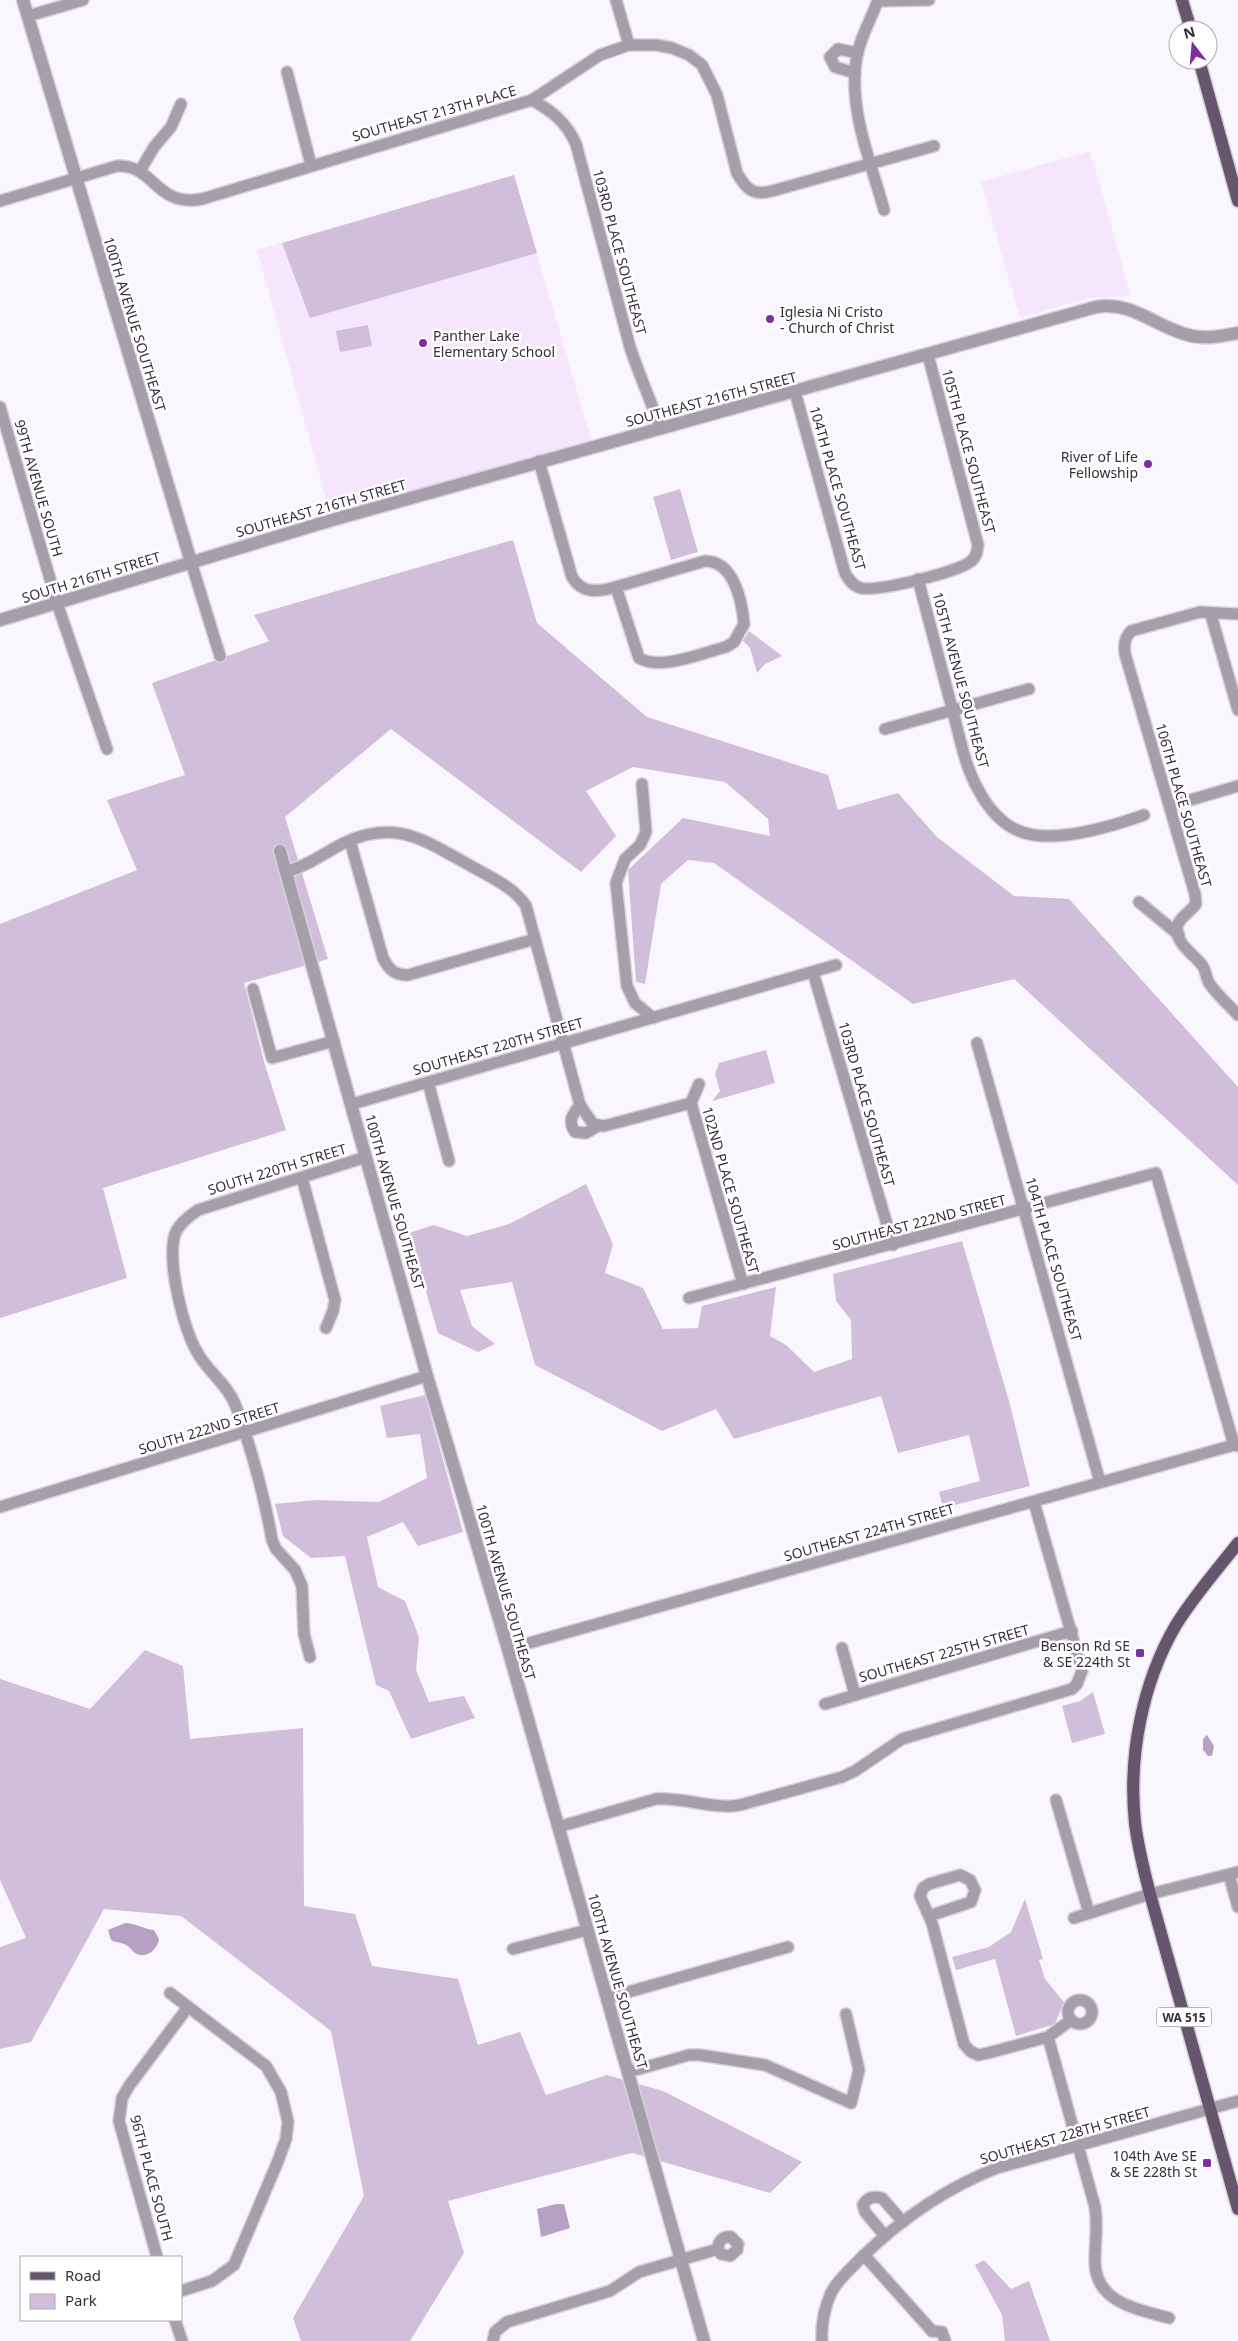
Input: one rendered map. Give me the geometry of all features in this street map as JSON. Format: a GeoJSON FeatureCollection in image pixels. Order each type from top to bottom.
{"type":"FeatureCollection","features":[{"type":"Feature","properties":{"kind":"main road"},"geometry":{"type":"LineString","coordinates":[[1182,0],[1188,20]]}},
{"type":"Feature","properties":{"kind":"main road"},"geometry":{"type":"LineString","coordinates":[[1202,70],[1238,201]]}},
{"type":"Feature","properties":{"kind":"main road","name":"WA 515"},"geometry":{"type":"LineString","coordinates":[[1238,1543],[1198,1593],[1176,1626],[1154,1675],[1144,1703],[1135,1762],[1133,1793],[1135,1824],[1150,1894],[1238,2209]]}},
{"type":"Feature","properties":{"kind":"street","name":"100TH AVENUE SOUTHEAST"},"geometry":{"type":"LineString","coordinates":[[23,0],[220,656]]}},
{"type":"Feature","properties":{"kind":"street"},"geometry":{"type":"LineString","coordinates":[[28,16],[83,0]]}},
{"type":"Feature","properties":{"kind":"street"},"geometry":{"type":"LineString","coordinates":[[616,0],[630,45]]}},
{"type":"Feature","properties":{"kind":"street"},"geometry":{"type":"LineString","coordinates":[[884,210],[856,109],[855,73],[858,53],[864,32],[878,0],[929,0]]}},
{"type":"Feature","properties":{"kind":"street","name":"SOUTHEAST 213TH PLACE"},"geometry":{"type":"LineString","coordinates":[[140,171],[165,194],[176,200],[189,202],[202,199],[532,100],[600,55],[630,45],[656,45],[672,48],[689,55],[702,65],[717,95],[737,173],[743,184],[751,192],[761,194],[871,164]]}},
{"type":"Feature","properties":{"kind":"street"},"geometry":{"type":"LineString","coordinates":[[855,73],[835,67],[830,57],[838,49],[858,53]]}},
{"type":"Feature","properties":{"kind":"street"},"geometry":{"type":"LineString","coordinates":[[287,72],[311,165]]}},
{"type":"Feature","properties":{"kind":"street","name":"103RD PLACE SOUTHEAST"},"geometry":{"type":"LineString","coordinates":[[532,100],[549,110],[562,121],[576,144],[630,347],[638,371],[650,395],[660,428]]}},
{"type":"Feature","properties":{"kind":"street"},"geometry":{"type":"LineString","coordinates":[[0,201],[117,166],[127,165],[140,171],[154,147],[172,127],[182,104]]}},
{"type":"Feature","properties":{"kind":"street"},"geometry":{"type":"LineString","coordinates":[[871,164],[934,146]]}},
{"type":"Feature","properties":{"kind":"street","name":"SOUTHEAST 216TH STREET"},"geometry":{"type":"LineString","coordinates":[[191,562],[540,461],[1107,305],[1129,309],[1190,336],[1205,338],[1238,333]]}},
{"type":"Feature","properties":{"kind":"street","name":"105TH PLACE SOUTHEAST"},"geometry":{"type":"LineString","coordinates":[[918,579],[965,565],[972,561],[977,554],[977,534],[928,355]]}},
{"type":"Feature","properties":{"kind":"street","name":"104TH PLACE SOUTHEAST"},"geometry":{"type":"LineString","coordinates":[[795,392],[845,573],[850,582],[859,588],[879,589],[918,579]]}},
{"type":"Feature","properties":{"kind":"street","name":"99TH AVENUE SOUTH"},"geometry":{"type":"LineString","coordinates":[[0,406],[57,603],[107,749]]}},
{"type":"Feature","properties":{"kind":"street"},"geometry":{"type":"LineString","coordinates":[[540,461],[572,577],[577,585],[593,592],[705,561],[718,563],[730,574],[744,624],[732,645],[667,663],[650,663],[644,661],[637,653],[616,587]]}},
{"type":"Feature","properties":{"kind":"street","name":"SOUTH 216TH STREET"},"geometry":{"type":"LineString","coordinates":[[0,620],[191,562]]}},
{"type":"Feature","properties":{"kind":"street","name":"105TH AVENUE SOUTHEAST"},"geometry":{"type":"LineString","coordinates":[[918,579],[972,777],[994,813],[1021,832],[1039,836],[1079,832],[1124,822],[1144,815]]}},
{"type":"Feature","properties":{"kind":"street","name":"106TH PLACE SOUTHEAST"},"geometry":{"type":"LineString","coordinates":[[1179,936],[1177,927],[1179,921],[1190,913],[1196,904],[1170,806],[1125,654],[1126,637],[1130,631],[1200,612],[1212,615]]}},
{"type":"Feature","properties":{"kind":"street"},"geometry":{"type":"LineString","coordinates":[[1238,614],[1212,615],[1238,710]]}},
{"type":"Feature","properties":{"kind":"street"},"geometry":{"type":"LineString","coordinates":[[885,730],[952,709],[1028,689]]}},
{"type":"Feature","properties":{"kind":"street"},"geometry":{"type":"LineString","coordinates":[[642,784],[646,832],[640,845],[625,859],[616,883],[627,986],[635,1003],[653,1018]]}},
{"type":"Feature","properties":{"kind":"street"},"geometry":{"type":"LineString","coordinates":[[1170,806],[1238,786]]}},
{"type":"Feature","properties":{"kind":"street"},"geometry":{"type":"LineString","coordinates":[[286,872],[308,865],[350,841],[368,834],[380,832],[411,834],[518,895],[526,906],[580,1105],[594,1123]]}},
{"type":"Feature","properties":{"kind":"street"},"geometry":{"type":"LineString","coordinates":[[350,841],[383,958],[387,966],[400,975],[408,975],[535,940]]}},
{"type":"Feature","properties":{"kind":"street","name":"100TH AVENUE SOUTHEAST"},"geometry":{"type":"LineString","coordinates":[[280,851],[427,1376],[508,1649],[704,2341]]}},
{"type":"Feature","properties":{"kind":"street"},"geometry":{"type":"LineString","coordinates":[[1139,902],[1179,936],[1181,943],[1203,966],[1208,982],[1238,1015]]}},
{"type":"Feature","properties":{"kind":"street","name":"SOUTHEAST 220TH STREET"},"geometry":{"type":"LineString","coordinates":[[352,1104],[836,965]]}},
{"type":"Feature","properties":{"kind":"street","name":"103RD PLACE SOUTHEAST"},"geometry":{"type":"LineString","coordinates":[[813,972],[893,1245]]}},
{"type":"Feature","properties":{"kind":"street"},"geometry":{"type":"LineString","coordinates":[[253,989],[272,1058],[334,1041]]}},
{"type":"Feature","properties":{"kind":"street","name":"104TH PLACE SOUTHEAST"},"geometry":{"type":"LineString","coordinates":[[977,1043],[1100,1482]]}},
{"type":"Feature","properties":{"kind":"street"},"geometry":{"type":"LineString","coordinates":[[428,1082],[449,1160]]}},
{"type":"Feature","properties":{"kind":"street"},"geometry":{"type":"LineString","coordinates":[[580,1105],[571,1116],[571,1123],[575,1132],[586,1133],[594,1123],[691,1103],[699,1084]]}},
{"type":"Feature","properties":{"kind":"street","name":"102ND PLACE SOUTHEAST"},"geometry":{"type":"LineString","coordinates":[[691,1103],[743,1284]]}},
{"type":"Feature","properties":{"kind":"street","name":"SOUTH 220TH STREET"},"geometry":{"type":"LineString","coordinates":[[245,1434],[231,1397],[197,1352],[189,1334],[172,1268],[174,1237],[182,1224],[198,1210],[366,1157]]}},
{"type":"Feature","properties":{"kind":"street","name":"SOUTHEAST 222ND STREET"},"geometry":{"type":"LineString","coordinates":[[689,1298],[893,1245],[1156,1173],[1236,1445]]}},
{"type":"Feature","properties":{"kind":"street"},"geometry":{"type":"LineString","coordinates":[[302,1178],[335,1300],[334,1311],[326,1328]]}},
{"type":"Feature","properties":{"kind":"street","name":"SOUTH 222ND STREET"},"geometry":{"type":"LineString","coordinates":[[0,1508],[245,1434],[427,1376]]}},
{"type":"Feature","properties":{"kind":"street"},"geometry":{"type":"LineString","coordinates":[[245,1434],[272,1540],[276,1549],[295,1570],[302,1586],[304,1634],[310,1657]]}},
{"type":"Feature","properties":{"kind":"street","name":"SOUTHEAST 224TH STREET"},"geometry":{"type":"LineString","coordinates":[[508,1649],[1236,1445]]}},
{"type":"Feature","properties":{"kind":"street"},"geometry":{"type":"LineString","coordinates":[[558,1827],[656,1799],[678,1798],[725,1807],[740,1806],[849,1774],[902,1740],[1067,1692],[1077,1684],[1082,1671],[1034,1502]]}},
{"type":"Feature","properties":{"kind":"street","name":"SOUTHEAST 225TH STREET"},"geometry":{"type":"LineString","coordinates":[[825,1704],[1072,1631]]}},
{"type":"Feature","properties":{"kind":"street"},"geometry":{"type":"LineString","coordinates":[[842,1648],[856,1695]]}},
{"type":"Feature","properties":{"kind":"street"},"geometry":{"type":"LineString","coordinates":[[1056,1800],[1090,1913]]}},
{"type":"Feature","properties":{"kind":"street"},"geometry":{"type":"LineString","coordinates":[[1074,1918],[1150,1894],[1234,1873],[1238,1906]]}},
{"type":"Feature","properties":{"kind":"street"},"geometry":{"type":"LineString","coordinates":[[929,1916],[971,1902],[975,1890],[970,1880],[960,1876],[923,1888],[920,1896],[929,1916],[964,2044],[970,2051],[978,2055],[1048,2037],[1071,2020]]}},
{"type":"Feature","properties":{"kind":"street"},"geometry":{"type":"LineString","coordinates":[[513,1949],[587,1930]]}},
{"type":"Feature","properties":{"kind":"street"},"geometry":{"type":"LineString","coordinates":[[607,1998],[788,1947]]}},
{"type":"Feature","properties":{"kind":"street"},"geometry":{"type":"LineString","coordinates":[[170,1993],[266,2066],[282,2092],[288,2122],[286,2139],[234,2265],[212,2281],[182,2291]]}},
{"type":"Feature","properties":{"kind":"street","name":"96TH PLACE SOUTH"},"geometry":{"type":"LineString","coordinates":[[157,2256],[119,2121],[119,2109],[122,2098],[129,2086],[188,2007]]}},
{"type":"Feature","properties":{"kind":"street"},"geometry":{"type":"LineString","coordinates":[[628,2072],[690,2055],[700,2055],[765,2064],[851,2102],[859,2070],[846,2014]]}},
{"type":"Feature","properties":{"kind":"street"},"geometry":{"type":"LineString","coordinates":[[1048,2037],[1097,2219],[1094,2263],[1105,2292],[1124,2305],[1169,2318]]}},
{"type":"Feature","properties":{"kind":"street","name":"SOUTHEAST 228TH STREET"},"geometry":{"type":"LineString","coordinates":[[822,2341],[821,2327],[824,2309],[832,2291],[885,2236],[938,2197],[968,2179],[998,2168],[1238,2101]]}},
{"type":"Feature","properties":{"kind":"street"},"geometry":{"type":"LineString","coordinates":[[885,2236],[865,2212],[863,2205],[866,2200],[871,2197],[882,2198],[903,2222]]}},
{"type":"Feature","properties":{"kind":"street"},"geometry":{"type":"LineString","coordinates":[[494,2336],[507,2322],[610,2291],[634,2274],[718,2249]]}},
{"type":"Feature","properties":{"kind":"street"},"geometry":{"type":"LineString","coordinates":[[864,2256],[930,2336],[937,2330],[942,2332],[945,2341]]}},
{"type":"Feature","properties":{"kind":"street"},"geometry":{"type":"LineString","coordinates":[[175,2321],[182,2341]]}},
{"type":"Feature","properties":{"kind":"shaded area"},"geometry":{"type":"Polygon","coordinates":[[[1090,151],[1131,296],[1090,298],[1020,318],[981,182],[1090,151]]]}},
{"type":"Feature","properties":{"kind":"shaded area","name":"Panther Lake Elementary School"},"geometry":{"type":"Polygon","coordinates":[[[514,175],[593,446],[332,520],[257,250],[514,175]]]}},
{"type":"Feature","properties":{"kind":"shaded area"},"geometry":{"type":"Polygon","coordinates":[[[1207,1735],[1214,1746],[1212,1756],[1208,1756],[1203,1750],[1203,1739],[1207,1735]]]}},
{"type":"Feature","properties":{"kind":"shaded area"},"geometry":{"type":"Polygon","coordinates":[[[125,1923],[154,1930],[159,1939],[154,1950],[147,1954],[139,1955],[124,1944],[111,1940],[108,1930],[125,1923]]]}},
{"type":"Feature","properties":{"kind":"shaded area"},"geometry":{"type":"Polygon","coordinates":[[[564,2204],[570,2228],[541,2237],[537,2209],[564,2204]]]}},
{"type":"Feature","properties":{"kind":"green space"},"geometry":{"type":"Polygon","coordinates":[[[514,175],[537,253],[310,318],[282,243],[514,175]]]}},
{"type":"Feature","properties":{"kind":"green space"},"geometry":{"type":"Polygon","coordinates":[[[368,325],[372,346],[340,352],[336,331],[368,325]]]}},
{"type":"Feature","properties":{"kind":"green space"},"geometry":{"type":"Polygon","coordinates":[[[680,489],[698,552],[671,560],[653,497],[680,489]]]}},
{"type":"Feature","properties":{"kind":"green space"},"geometry":{"type":"Polygon","coordinates":[[[513,540],[537,623],[647,717],[828,775],[838,810],[898,793],[937,837],[1014,896],[1069,899],[1238,1087],[1238,1185],[1014,979],[913,1004],[714,863],[688,860],[661,884],[645,984],[636,982],[628,870],[683,818],[770,836],[768,819],[725,782],[633,767],[586,791],[616,836],[581,872],[391,729],[285,817],[328,959],[244,983],[265,1065],[286,1130],[103,1188],[127,1278],[0,1318],[0,924],[137,870],[107,800],[185,775],[152,683],[269,641],[254,615],[513,540]]]}},
{"type":"Feature","properties":{"kind":"green space"},"geometry":{"type":"Polygon","coordinates":[[[749,631],[782,656],[765,664],[757,673],[750,648],[743,641],[749,631]]]}},
{"type":"Feature","properties":{"kind":"green space"},"geometry":{"type":"Polygon","coordinates":[[[766,1050],[775,1083],[712,1101],[720,1091],[715,1074],[719,1063],[766,1050]]]}},
{"type":"Feature","properties":{"kind":"green space"},"geometry":{"type":"Polygon","coordinates":[[[586,1184],[613,1244],[605,1273],[643,1288],[663,1329],[698,1328],[702,1306],[776,1287],[770,1336],[786,1345],[814,1372],[852,1359],[851,1320],[836,1301],[833,1274],[962,1241],[1009,1401],[1030,1486],[943,1508],[939,1492],[980,1481],[969,1435],[898,1453],[881,1396],[734,1439],[716,1409],[662,1431],[535,1365],[512,1282],[460,1290],[472,1326],[495,1344],[478,1352],[438,1333],[409,1233],[434,1225],[467,1236],[509,1224],[586,1184]]]}},
{"type":"Feature","properties":{"kind":"green space"},"geometry":{"type":"Polygon","coordinates":[[[425,1395],[463,1532],[418,1546],[403,1522],[367,1537],[378,1587],[405,1601],[419,1637],[416,1670],[429,1702],[464,1696],[475,1718],[411,1739],[389,1691],[376,1685],[345,1556],[311,1558],[283,1536],[275,1504],[317,1500],[379,1502],[427,1478],[420,1434],[387,1438],[380,1406],[425,1395]]]}},
{"type":"Feature","properties":{"kind":"green space"},"geometry":{"type":"Polygon","coordinates":[[[145,1650],[183,1666],[190,1739],[303,1728],[304,1906],[355,1914],[372,1966],[458,1979],[478,2045],[520,2032],[546,2095],[607,2075],[663,2091],[802,2162],[770,2193],[632,2153],[448,2201],[464,2253],[410,2341],[301,2341],[293,2318],[364,2196],[331,2031],[181,1916],[104,1909],[31,2042],[0,2049],[0,1947],[26,1938],[0,1880],[0,1679],[90,1709],[145,1650]]]}},
{"type":"Feature","properties":{"kind":"green space"},"geometry":{"type":"Polygon","coordinates":[[[1093,1692],[1105,1734],[1072,1743],[1062,1706],[1080,1701],[1093,1692]]]}},
{"type":"Feature","properties":{"kind":"green space"},"geometry":{"type":"Polygon","coordinates":[[[1025,1899],[1043,1959],[1039,1960],[1045,1979],[1064,2002],[1055,2024],[1016,2036],[995,1959],[956,1970],[952,1957],[989,1947],[1011,1932],[1025,1899]]]}},
{"type":"Feature","properties":{"kind":"green space"},"geometry":{"type":"Polygon","coordinates":[[[984,2260],[1011,2289],[1029,2281],[1050,2341],[1005,2341],[1002,2315],[975,2265],[984,2260]]]}},
{"type":"Feature","properties":{"kind":"place","name":"Iglesia Ni Cristo - Church of Christ"},"geometry":{"type":"Point","coordinates":[770,319]}},
{"type":"Feature","properties":{"kind":"place","name":"Panther Lake Elementary School"},"geometry":{"type":"Point","coordinates":[423,343]}},
{"type":"Feature","properties":{"kind":"place","name":"River of Life Fellowship"},"geometry":{"type":"Point","coordinates":[1148,464]}},
{"type":"Feature","properties":{"kind":"place","name":"Benson Rd SE & SE 224th St"},"geometry":{"type":"Point","coordinates":[1140,1653]}},
{"type":"Feature","properties":{"kind":"place","name":"104th Ave SE & SE 228th St"},"geometry":{"type":"Point","coordinates":[1207,2163]}}]}
